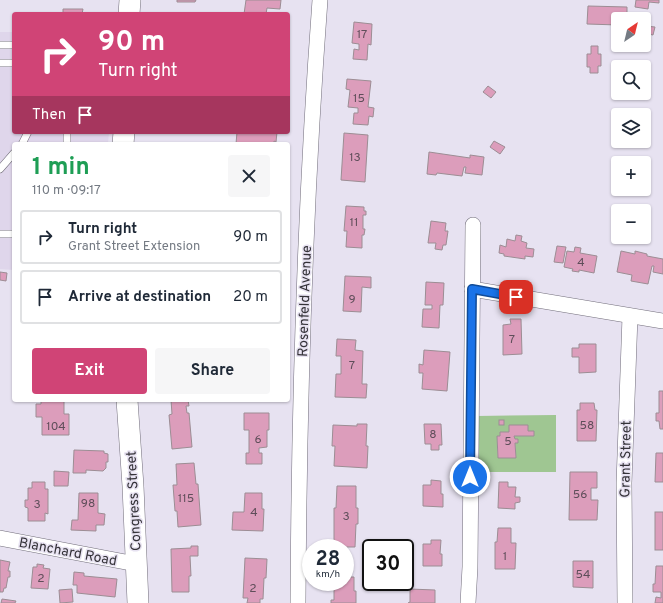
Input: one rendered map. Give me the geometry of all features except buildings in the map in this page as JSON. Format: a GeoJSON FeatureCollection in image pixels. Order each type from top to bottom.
{"type":"FeatureCollection","features":[{"type":"Feature","properties":{"kind":"main road"},"geometry":{"type":"LineString","coordinates":[[129,12],[130,0]]}},
{"type":"Feature","properties":{"kind":"main road","name":"Congress Street"},"geometry":{"type":"LineString","coordinates":[[127,402],[133,486],[138,603]]}},
{"type":"Feature","properties":{"kind":"street","name":"Rosenfeld Avenue"},"geometry":{"type":"LineString","coordinates":[[298,603],[299,462],[305,270],[312,110],[320,0]]}},
{"type":"Feature","properties":{"kind":"street"},"geometry":{"type":"LineString","coordinates":[[468,603],[470,567],[472,289],[474,225]]}},
{"type":"Feature","properties":{"kind":"street"},"geometry":{"type":"LineString","coordinates":[[472,289],[663,321]]}},
{"type":"Feature","properties":{"kind":"street","name":"Grant Street"},"geometry":{"type":"LineString","coordinates":[[625,603],[624,484],[630,316]]}},
{"type":"Feature","properties":{"kind":"street","name":"Blanchard Road"},"geometry":{"type":"LineString","coordinates":[[0,538],[136,564]]}},
{"type":"Feature","properties":{"kind":"lane"},"geometry":{"type":"LineString","coordinates":[[0,45],[12,45]]}},
{"type":"Feature","properties":{"kind":"lane"},"geometry":{"type":"LineString","coordinates":[[1,63],[12,63]]}},
{"type":"Feature","properties":{"kind":"lane"},"geometry":{"type":"LineString","coordinates":[[0,169],[12,155]]}},
{"type":"Feature","properties":{"kind":"lane"},"geometry":{"type":"LineString","coordinates":[[0,234],[12,234]]}},
{"type":"Feature","properties":{"kind":"shaded area"},"geometry":{"type":"Polygon","coordinates":[[[0,32],[12,32],[12,134],[109,134],[108,142],[12,142],[12,270],[0,269],[0,32]]]}},
{"type":"Feature","properties":{"kind":"green space"},"geometry":{"type":"Polygon","coordinates":[[[556,415],[556,472],[479,472],[477,416],[556,415]],[[509,425],[509,432],[500,432],[500,436],[497,437],[498,458],[516,457],[515,443],[518,443],[514,436],[534,435],[533,431],[528,431],[528,425],[509,425]]]}},
{"type":"Feature","properties":{"kind":"route"},"geometry":{"type":"LineString","coordinates":[[470,477],[472,289],[516,297]]}}]}
